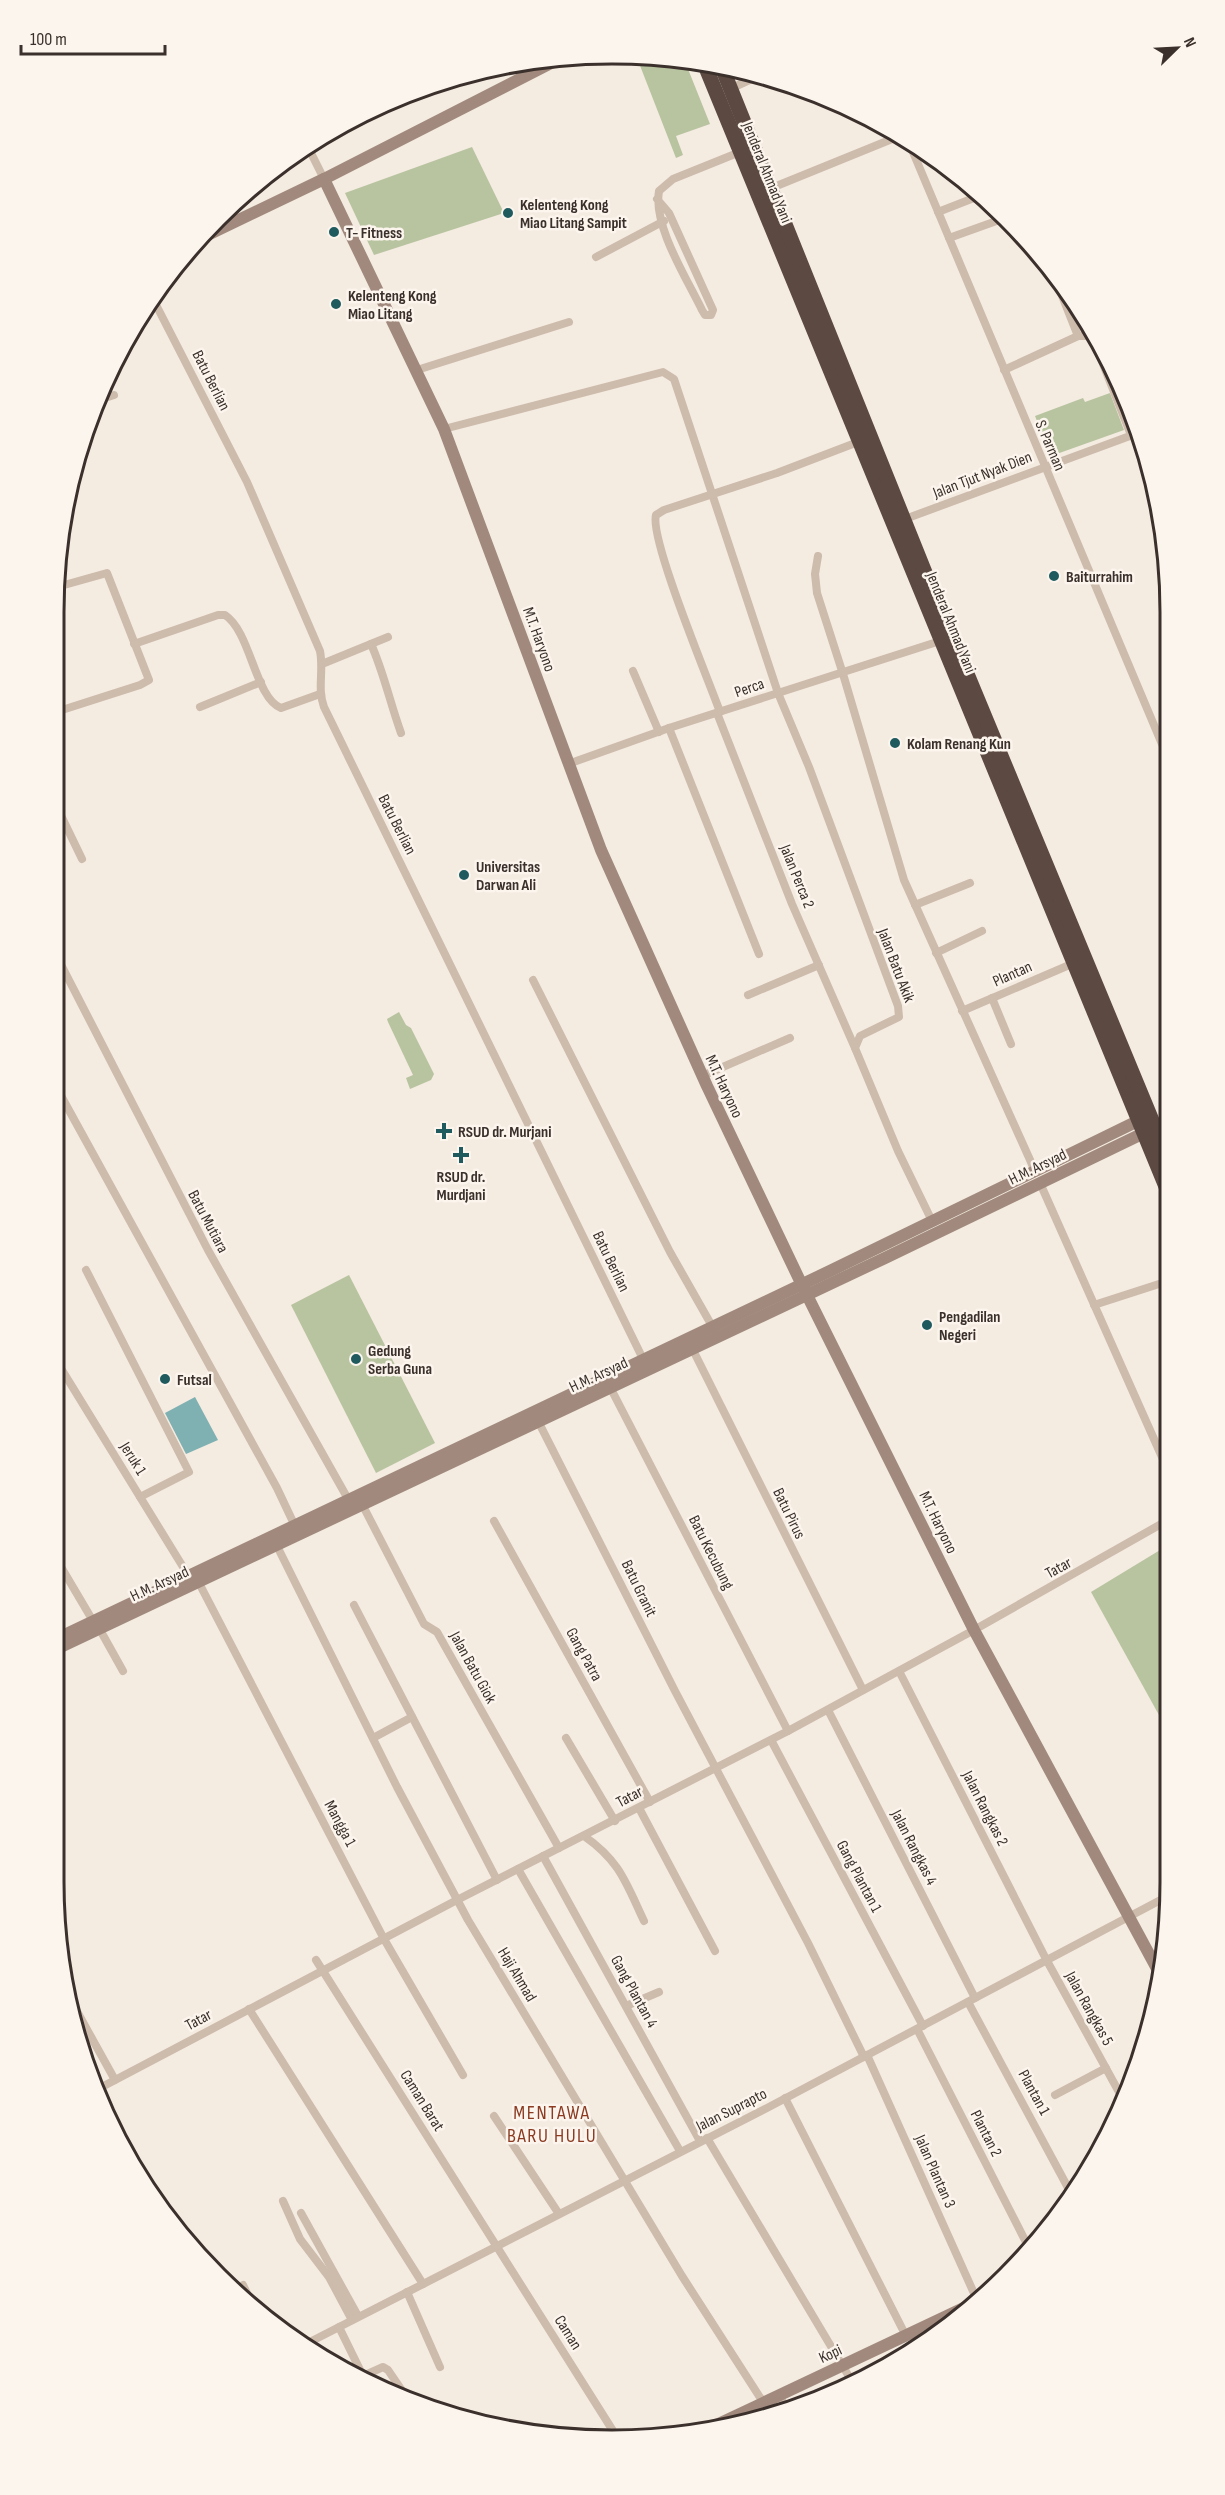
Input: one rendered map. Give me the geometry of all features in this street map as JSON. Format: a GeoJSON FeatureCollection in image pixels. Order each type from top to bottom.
{"type":"FeatureCollection","features":[{"type":"Feature","properties":{"kind":"highway","name":"Jenderal Ahmad Yani"},"geometry":{"type":"LineString","coordinates":[[708,73],[741,152],[764,192],[904,519],[990,745],[1148,1124],[1160,1166]]}},
{"type":"Feature","properties":{"kind":"highway","name":"Jenderal Ahmad Yani"},"geometry":{"type":"LineString","coordinates":[[725,76],[764,192],[858,442],[940,641],[990,745]]}},
{"type":"Feature","properties":{"kind":"highway","name":"Jenderal Ahmad Yani"},"geometry":{"type":"LineString","coordinates":[[1072,943],[1074,963],[1148,1124],[1160,1144]]}},
{"type":"Feature","properties":{"kind":"street"},"geometry":{"type":"LineString","coordinates":[[222,228],[540,69]]}},
{"type":"Feature","properties":{"kind":"street"},"geometry":{"type":"LineString","coordinates":[[730,89],[747,81]]}},
{"type":"Feature","properties":{"kind":"street"},"geometry":{"type":"LineString","coordinates":[[764,192],[889,140]]}},
{"type":"Feature","properties":{"kind":"street"},"geometry":{"type":"LineString","coordinates":[[657,199],[671,218],[713,310],[711,315],[705,315],[702,310],[660,223],[657,199],[658,191],[673,179],[741,152]]}},
{"type":"Feature","properties":{"kind":"street"},"geometry":{"type":"LineString","coordinates":[[312,154],[324,179]]}},
{"type":"Feature","properties":{"kind":"street","name":"S. Parman"},"geometry":{"type":"LineString","coordinates":[[914,155],[1160,739]]}},
{"type":"Feature","properties":{"kind":"street","name":"M.T. Haryono"},"geometry":{"type":"LineString","coordinates":[[324,179],[444,429],[614,884],[702,1076],[801,1283],[974,1630],[1154,1964]]}},
{"type":"Feature","properties":{"kind":"street"},"geometry":{"type":"LineString","coordinates":[[938,212],[972,199]]}},
{"type":"Feature","properties":{"kind":"street"},"geometry":{"type":"LineString","coordinates":[[596,257],[671,218]]}},
{"type":"Feature","properties":{"kind":"street"},"geometry":{"type":"LineString","coordinates":[[949,238],[996,221]]}},
{"type":"Feature","properties":{"kind":"street"},"geometry":{"type":"LineString","coordinates":[[1067,306],[1078,336]]}},
{"type":"Feature","properties":{"kind":"street","name":"Batu Berlian"},"geometry":{"type":"LineString","coordinates":[[157,307],[247,482],[318,645],[322,664],[320,694],[355,774],[400,859],[643,1359]]}},
{"type":"Feature","properties":{"kind":"street"},"geometry":{"type":"LineString","coordinates":[[417,370],[569,322]]}},
{"type":"Feature","properties":{"kind":"street"},"geometry":{"type":"LineString","coordinates":[[1004,370],[1078,336],[1086,336]]}},
{"type":"Feature","properties":{"kind":"street"},"geometry":{"type":"LineString","coordinates":[[444,429],[663,372],[669,374],[678,386],[778,693]]}},
{"type":"Feature","properties":{"kind":"street"},"geometry":{"type":"LineString","coordinates":[[109,397],[114,395]]}},
{"type":"Feature","properties":{"kind":"street","name":"Jalan Tjut Nyak Dien"},"geometry":{"type":"LineString","coordinates":[[904,519],[1131,435]]}},
{"type":"Feature","properties":{"kind":"street"},"geometry":{"type":"LineString","coordinates":[[713,494],[777,473],[858,442]]}},
{"type":"Feature","properties":{"kind":"street","name":"Jalan Perca 2"},"geometry":{"type":"LineString","coordinates":[[713,494],[664,510],[656,515],[655,520],[677,599],[719,712],[792,904],[855,1048]]}},
{"type":"Feature","properties":{"kind":"street"},"geometry":{"type":"LineString","coordinates":[[818,556],[815,574],[817,593],[904,880],[1035,1171]]}},
{"type":"Feature","properties":{"kind":"street"},"geometry":{"type":"LineString","coordinates":[[64,709],[146,683],[149,680],[107,573],[66,585]]}},
{"type":"Feature","properties":{"kind":"street"},"geometry":{"type":"LineString","coordinates":[[134,644],[218,615],[225,615],[238,628],[261,682],[273,703],[281,708],[320,694]]}},
{"type":"Feature","properties":{"kind":"street"},"geometry":{"type":"LineString","coordinates":[[322,664],[388,637]]}},
{"type":"Feature","properties":{"kind":"street","name":"Perca"},"geometry":{"type":"LineString","coordinates":[[568,764],[669,728],[940,641]]}},
{"type":"Feature","properties":{"kind":"street"},"geometry":{"type":"LineString","coordinates":[[371,644],[384,674],[389,701],[401,733]]}},
{"type":"Feature","properties":{"kind":"street"},"geometry":{"type":"LineString","coordinates":[[633,671],[659,732]]}},
{"type":"Feature","properties":{"kind":"street"},"geometry":{"type":"LineString","coordinates":[[200,707],[261,682]]}},
{"type":"Feature","properties":{"kind":"street","name":"Jalan Batu Akik"},"geometry":{"type":"LineString","coordinates":[[778,693],[811,774],[899,1014],[896,1019],[860,1036],[855,1048]]}},
{"type":"Feature","properties":{"kind":"street"},"geometry":{"type":"LineString","coordinates":[[669,728],[759,954]]}},
{"type":"Feature","properties":{"kind":"street"},"geometry":{"type":"LineString","coordinates":[[64,822],[82,859]]}},
{"type":"Feature","properties":{"kind":"street"},"geometry":{"type":"LineString","coordinates":[[915,905],[970,883]]}},
{"type":"Feature","properties":{"kind":"street"},"geometry":{"type":"LineString","coordinates":[[936,953],[982,931]]}},
{"type":"Feature","properties":{"kind":"street","name":"Plantan"},"geometry":{"type":"LineString","coordinates":[[962,1011],[1074,963]]}},
{"type":"Feature","properties":{"kind":"street"},"geometry":{"type":"LineString","coordinates":[[748,995],[819,965]]}},
{"type":"Feature","properties":{"kind":"street","name":"Batu Mutiara"},"geometry":{"type":"LineString","coordinates":[[64,970],[208,1250],[348,1499]]}},
{"type":"Feature","properties":{"kind":"street"},"geometry":{"type":"LineString","coordinates":[[533,980],[666,1244],[712,1326]]}},
{"type":"Feature","properties":{"kind":"street"},"geometry":{"type":"LineString","coordinates":[[992,998],[1011,1044]]}},
{"type":"Feature","properties":{"kind":"street"},"geometry":{"type":"LineString","coordinates":[[702,1076],[790,1038]]}},
{"type":"Feature","properties":{"kind":"street"},"geometry":{"type":"LineString","coordinates":[[855,1048],[898,1151],[932,1221]]}},
{"type":"Feature","properties":{"kind":"street"},"geometry":{"type":"LineString","coordinates":[[64,1101],[277,1488],[294,1524]]}},
{"type":"Feature","properties":{"kind":"street","name":"H.M. Arsyad"},"geometry":{"type":"LineString","coordinates":[[64,1636],[199,1583],[278,1546],[362,1504],[807,1295],[957,1216],[1035,1171],[1148,1124]]}},
{"type":"Feature","properties":{"kind":"street","name":"H.M. Arsyad"},"geometry":{"type":"LineString","coordinates":[[64,1644],[188,1575],[294,1524],[932,1221],[957,1216],[1040,1183],[1148,1124]]}},
{"type":"Feature","properties":{"kind":"street"},"geometry":{"type":"LineString","coordinates":[[1040,1183],[1160,1453]]}},
{"type":"Feature","properties":{"kind":"street"},"geometry":{"type":"LineString","coordinates":[[86,1270],[189,1472],[140,1497]]}},
{"type":"Feature","properties":{"kind":"street"},"geometry":{"type":"LineString","coordinates":[[1094,1305],[1159,1284]]}},
{"type":"Feature","properties":{"kind":"street","name":"Batu Pirus"},"geometry":{"type":"LineString","coordinates":[[692,1348],[863,1690]]}},
{"type":"Feature","properties":{"kind":"street","name":"Jeruk 1"},"geometry":{"type":"LineString","coordinates":[[64,1373],[188,1575]]}},
{"type":"Feature","properties":{"kind":"street","name":"Batu Kecubung"},"geometry":{"type":"LineString","coordinates":[[610,1387],[788,1731]]}},
{"type":"Feature","properties":{"kind":"street","name":"Batu Granit"},"geometry":{"type":"LineString","coordinates":[[538,1421],[714,1768],[866,2056]]}},
{"type":"Feature","properties":{"kind":"street","name":"Jalan Batu Giok"},"geometry":{"type":"LineString","coordinates":[[362,1504],[424,1624],[437,1632],[559,1848]]}},
{"type":"Feature","properties":{"kind":"street","name":"Gang Patra"},"geometry":{"type":"LineString","coordinates":[[494,1521],[650,1802]]}},
{"type":"Feature","properties":{"kind":"street","name":"Tatar"},"geometry":{"type":"LineString","coordinates":[[104,2086],[457,1900],[828,1710],[1160,1525]]}},
{"type":"Feature","properties":{"kind":"street","name":"Haji Ahmad"},"geometry":{"type":"LineString","coordinates":[[278,1546],[373,1738],[457,1900],[712,2324],[763,2402]]}},
{"type":"Feature","properties":{"kind":"street"},"geometry":{"type":"LineString","coordinates":[[64,1571],[123,1671]]}},
{"type":"Feature","properties":{"kind":"street","name":"Mangga 1"},"geometry":{"type":"LineString","coordinates":[[199,1583],[384,1939],[463,2075]]}},
{"type":"Feature","properties":{"kind":"street"},"geometry":{"type":"LineString","coordinates":[[354,1605],[497,1880]]}},
{"type":"Feature","properties":{"kind":"street","name":"Jalan Rangkas 2"},"geometry":{"type":"LineString","coordinates":[[899,1671],[1047,1959]]}},
{"type":"Feature","properties":{"kind":"street","name":"Jalan Rangkas 4"},"geometry":{"type":"LineString","coordinates":[[828,1710],[971,2000]]}},
{"type":"Feature","properties":{"kind":"street"},"geometry":{"type":"LineString","coordinates":[[373,1738],[412,1717]]}},
{"type":"Feature","properties":{"kind":"street"},"geometry":{"type":"LineString","coordinates":[[566,1738],[615,1821]]}},
{"type":"Feature","properties":{"kind":"street","name":"Gang Plantan 1"},"geometry":{"type":"LineString","coordinates":[[771,1740],[920,2027]]}},
{"type":"Feature","properties":{"kind":"street"},"geometry":{"type":"LineString","coordinates":[[639,1808],[715,1950]]}},
{"type":"Feature","properties":{"kind":"street"},"geometry":{"type":"LineString","coordinates":[[584,1836],[611,1857],[644,1921]]}},
{"type":"Feature","properties":{"kind":"street","name":"Gang Plantan 4"},"geometry":{"type":"LineString","coordinates":[[543,1856],[703,2139],[850,2376]]}},
{"type":"Feature","properties":{"kind":"street"},"geometry":{"type":"LineString","coordinates":[[518,1869],[680,2151]]}},
{"type":"Feature","properties":{"kind":"street","name":"Jalan Suprapto"},"geometry":{"type":"LineString","coordinates":[[312,2341],[866,2056],[1159,1900]]}},
{"type":"Feature","properties":{"kind":"street","name":"Jalan Rangkas 5"},"geometry":{"type":"LineString","coordinates":[[1047,1959],[1119,2092]]}},
{"type":"Feature","properties":{"kind":"street","name":"Caman Barat"},"geometry":{"type":"LineString","coordinates":[[316,1960],[497,2246]]}},
{"type":"Feature","properties":{"kind":"street"},"geometry":{"type":"LineString","coordinates":[[626,2006],[659,1992]]}},
{"type":"Feature","properties":{"kind":"street","name":"Plantan 1"},"geometry":{"type":"LineString","coordinates":[[971,2000],[1068,2187]]}},
{"type":"Feature","properties":{"kind":"street"},"geometry":{"type":"LineString","coordinates":[[249,2009],[423,2284]]}},
{"type":"Feature","properties":{"kind":"street"},"geometry":{"type":"LineString","coordinates":[[82,2021],[115,2080]]}},
{"type":"Feature","properties":{"kind":"street","name":"Plantan 2"},"geometry":{"type":"LineString","coordinates":[[920,2027],[1026,2242]]}},
{"type":"Feature","properties":{"kind":"street","name":"Jalan Plantan 3"},"geometry":{"type":"LineString","coordinates":[[866,2056],[974,2295]]}},
{"type":"Feature","properties":{"kind":"street"},"geometry":{"type":"LineString","coordinates":[[1055,2095],[1106,2068]]}},
{"type":"Feature","properties":{"kind":"street"},"geometry":{"type":"LineString","coordinates":[[785,2098],[906,2336]]}},
{"type":"Feature","properties":{"kind":"street"},"geometry":{"type":"LineString","coordinates":[[494,2116],[559,2214]]}},
{"type":"Feature","properties":{"kind":"street"},"geometry":{"type":"LineString","coordinates":[[283,2201],[300,2239],[329,2277],[355,2318]]}},
{"type":"Feature","properties":{"kind":"street"},"geometry":{"type":"LineString","coordinates":[[301,2213],[355,2318]]}},
{"type":"Feature","properties":{"kind":"street","name":"Caman"},"geometry":{"type":"LineString","coordinates":[[497,2246],[612,2430]]}},
{"type":"Feature","properties":{"kind":"street"},"geometry":{"type":"LineString","coordinates":[[243,2285],[245,2289]]}},
{"type":"Feature","properties":{"kind":"street"},"geometry":{"type":"LineString","coordinates":[[407,2292],[440,2367]]}},
{"type":"Feature","properties":{"kind":"street"},"geometry":{"type":"LineString","coordinates":[[339,2327],[360,2369]]}},
{"type":"Feature","properties":{"kind":"street","name":"Kopi"},"geometry":{"type":"LineString","coordinates":[[733,2417],[906,2336],[923,2333]]}},
{"type":"Feature","properties":{"kind":"street"},"geometry":{"type":"LineString","coordinates":[[370,2374],[383,2367],[388,2370],[400,2388]]}},
{"type":"Feature","properties":{"kind":"street"},"geometry":{"type":"LineString","coordinates":[[779,2394],[783,2403]]}},
{"type":"Feature","properties":{"kind":"green space"},"geometry":{"type":"Polygon","coordinates":[[[640,66],[688,70],[710,124],[676,136],[683,155],[676,158],[640,66]]]}},
{"type":"Feature","properties":{"kind":"green space"},"geometry":{"type":"Polygon","coordinates":[[[472,147],[504,213],[374,255],[345,193],[472,147]]]}},
{"type":"Feature","properties":{"kind":"green space"},"geometry":{"type":"Polygon","coordinates":[[[1110,393],[1124,430],[1051,456],[1035,416],[1083,398],[1085,402],[1110,393]]]}},
{"type":"Feature","properties":{"kind":"green space"},"geometry":{"type":"Polygon","coordinates":[[[399,1012],[406,1025],[411,1028],[434,1074],[431,1080],[410,1089],[406,1078],[413,1075],[387,1019],[399,1012]]]}},
{"type":"Feature","properties":{"kind":"green space"},"geometry":{"type":"Polygon","coordinates":[[[349,1275],[435,1443],[376,1473],[291,1305],[349,1275]]]}},
{"type":"Feature","properties":{"kind":"green space"},"geometry":{"type":"Polygon","coordinates":[[[1160,1550],[1160,1717],[1091,1592],[1160,1550]]]}},
{"type":"Feature","properties":{"kind":"water"},"geometry":{"type":"Polygon","coordinates":[[[195,1397],[218,1440],[186,1454],[165,1413],[195,1397]]]}},
{"type":"Feature","properties":{"kind":"place","name":"Kelenteng Kong Miao Litang Sampit"},"geometry":{"type":"Point","coordinates":[508,213]}},
{"type":"Feature","properties":{"kind":"place","name":"T- Fitness"},"geometry":{"type":"Point","coordinates":[334,232]}},
{"type":"Feature","properties":{"kind":"place","name":"Kelenteng Kong Miao Litang"},"geometry":{"type":"Point","coordinates":[336,304]}},
{"type":"Feature","properties":{"kind":"place","name":"Baiturrahim"},"geometry":{"type":"Point","coordinates":[1054,576]}},
{"type":"Feature","properties":{"kind":"place","name":"Kolam Renang Kun"},"geometry":{"type":"Point","coordinates":[895,743]}},
{"type":"Feature","properties":{"kind":"place","name":"Universitas Darwan Ali"},"geometry":{"type":"Point","coordinates":[464,875]}},
{"type":"Feature","properties":{"kind":"place","name":"RSUD dr. Murjani"},"geometry":{"type":"Point","coordinates":[444,1131]}},
{"type":"Feature","properties":{"kind":"place","name":"RSUD dr. Murdjani"},"geometry":{"type":"Point","coordinates":[461,1155]}},
{"type":"Feature","properties":{"kind":"place","name":"Pengadilan Negeri"},"geometry":{"type":"Point","coordinates":[927,1325]}},
{"type":"Feature","properties":{"kind":"place","name":"Gedung Serba Guna"},"geometry":{"type":"Point","coordinates":[356,1359]}},
{"type":"Feature","properties":{"kind":"place","name":"Futsal"},"geometry":{"type":"Point","coordinates":[165,1379]}},
{"type":"Feature","properties":{"kind":"district","name":"MENTAWA BARU HULU"},"geometry":{"type":"Point","coordinates":[552,2124]}}]}
